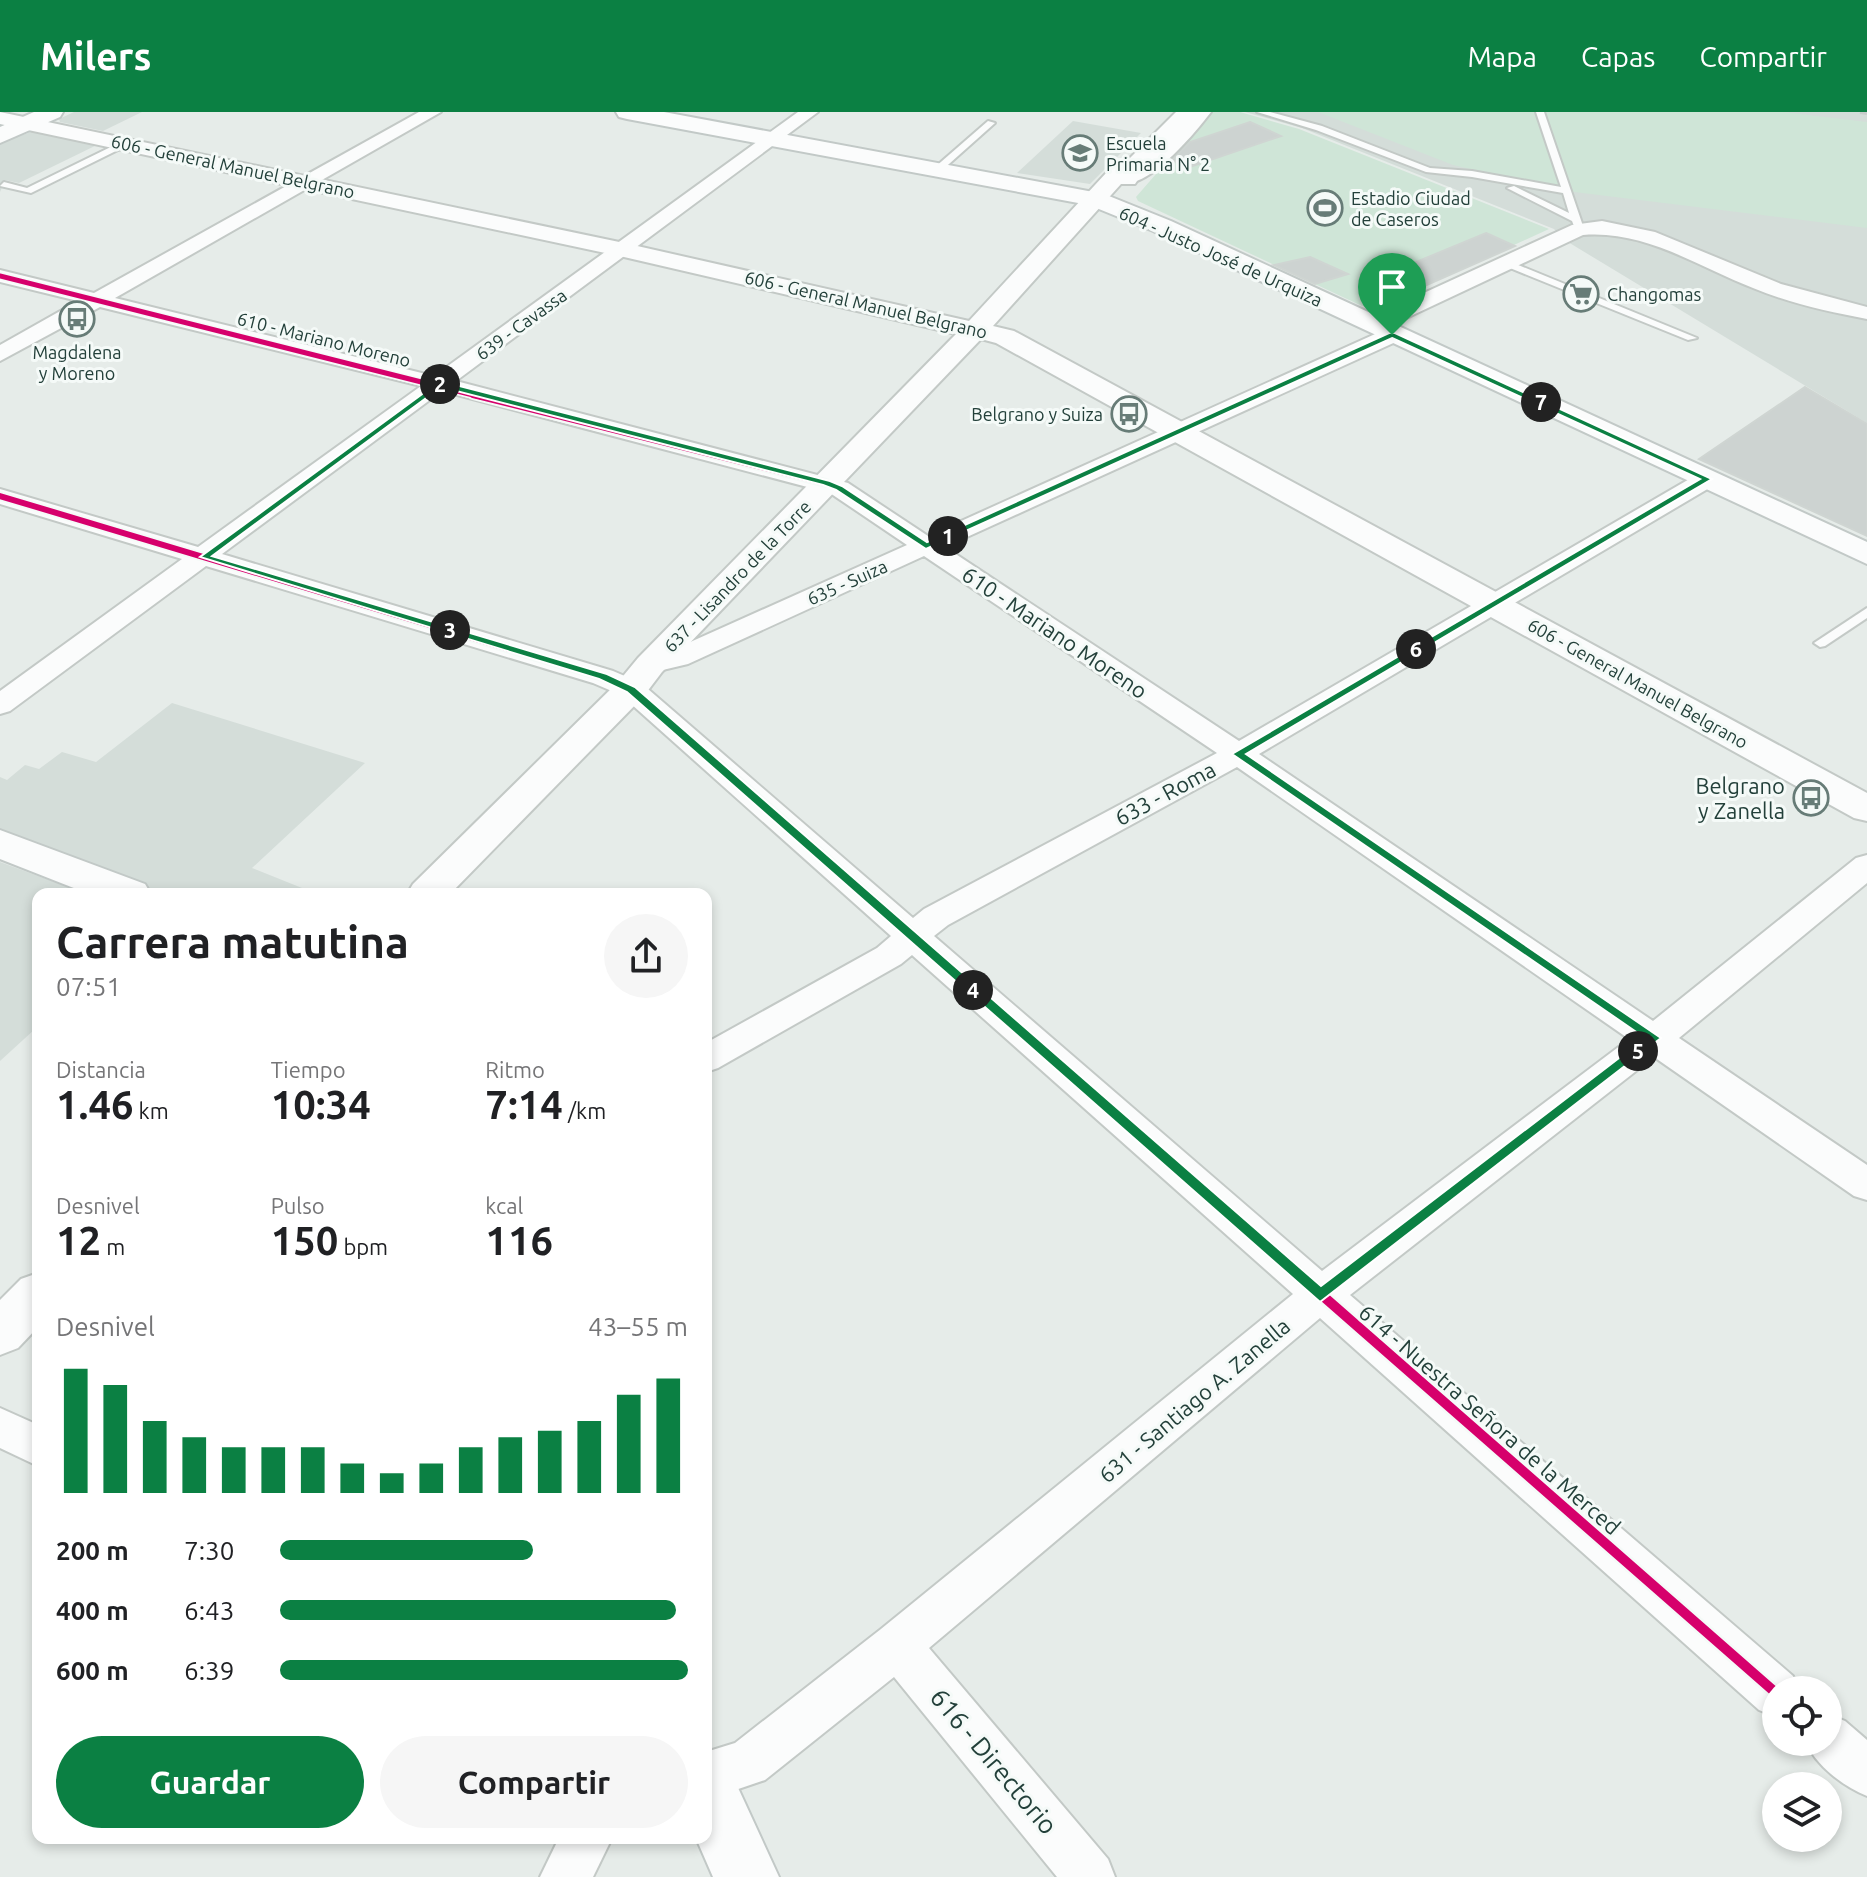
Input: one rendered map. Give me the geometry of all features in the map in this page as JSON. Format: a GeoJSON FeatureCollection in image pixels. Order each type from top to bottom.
{"type":"FeatureCollection","features":[{"type":"Feature","properties":{"kind":"main road"},"geometry":{"type":"LineString","coordinates":[[0,136],[52,112]]}},
{"type":"Feature","properties":{"kind":"main road","name":"604 - Justo José de Urquiza"},"geometry":{"type":"LineString","coordinates":[[627,112],[1095,199],[1162,226],[1867,554]]}},
{"type":"Feature","properties":{"kind":"main road"},"geometry":{"type":"LineString","coordinates":[[1126,174],[1115,192],[1116,198],[1162,226]]}},
{"type":"Feature","properties":{"kind":"main road"},"geometry":{"type":"LineString","coordinates":[[0,844],[114,888]]}},
{"type":"Feature","properties":{"kind":"main road"},"geometry":{"type":"LineString","coordinates":[[712,1801],[746,1877]]}},
{"type":"Feature","properties":{"kind":"street"},"geometry":{"type":"LineString","coordinates":[[0,354],[432,112]]}},
{"type":"Feature","properties":{"kind":"street","name":"639 - Cavassa"},"geometry":{"type":"LineString","coordinates":[[0,705],[809,112]]}},
{"type":"Feature","properties":{"kind":"street","name":"637 - Lisandro de la Torre"},"geometry":{"type":"LineString","coordinates":[[1126,174],[1122,163],[1171,112]]}},
{"type":"Feature","properties":{"kind":"street"},"geometry":{"type":"LineString","coordinates":[[1126,174],[1188,112]]}},
{"type":"Feature","properties":{"kind":"street","name":"637 - Lisandro de la Torre"},"geometry":{"type":"LineString","coordinates":[[433,888],[977,328],[1095,199],[1126,174],[1149,168],[1202,112]]}},
{"type":"Feature","properties":{"kind":"street","name":"606 - General Manuel Belgrano"},"geometry":{"type":"LineString","coordinates":[[0,117],[624,250],[977,328],[1005,337],[1867,809]]}},
{"type":"Feature","properties":{"kind":"street"},"geometry":{"type":"LineString","coordinates":[[1573,229],[1605,228],[1643,234],[1761,284],[1867,313]]}},
{"type":"Feature","properties":{"kind":"street","name":"635 - Suiza"},"geometry":{"type":"LineString","coordinates":[[640,677],[1181,432],[1573,229]]}},
{"type":"Feature","properties":{"kind":"street","name":"610 - Mariano Moreno"},"geometry":{"type":"LineString","coordinates":[[0,276],[440,384],[839,488],[1238,754],[1867,1185]]}},
{"type":"Feature","properties":{"kind":"street","name":"633 - Roma"},"geometry":{"type":"LineString","coordinates":[[712,1056],[889,956],[936,917],[1238,754],[1707,479]]}},
{"type":"Feature","properties":{"kind":"street","name":"614 - Nuestra Señora de la Merced"},"geometry":{"type":"LineString","coordinates":[[0,496],[603,677],[640,677],[912,936],[1762,1681]]}},
{"type":"Feature","properties":{"kind":"street","name":"631 - Santiago A. Zanella"},"geometry":{"type":"LineString","coordinates":[[712,1774],[748,1763],[897,1645],[1320,1295],[1655,1038],[1867,866]]}},
{"type":"Feature","properties":{"kind":"street"},"geometry":{"type":"LineString","coordinates":[[0,1333],[32,1300]]}},
{"type":"Feature","properties":{"kind":"street"},"geometry":{"type":"LineString","coordinates":[[0,1427],[32,1444]]}},
{"type":"Feature","properties":{"kind":"street","name":"616 - Directorio"},"geometry":{"type":"LineString","coordinates":[[897,1645],[1090,1877]]}},
{"type":"Feature","properties":{"kind":"street"},"geometry":{"type":"LineString","coordinates":[[1842,1750],[1867,1772]]}},
{"type":"Feature","properties":{"kind":"street"},"geometry":{"type":"LineString","coordinates":[[565,1877],[584,1844]]}},
{"type":"Feature","properties":{"kind":"lane"},"geometry":{"type":"LineString","coordinates":[[1261,112],[1319,128],[1429,170],[1472,174],[1566,191]]}},
{"type":"Feature","properties":{"kind":"lane"},"geometry":{"type":"LineString","coordinates":[[1540,112],[1566,191],[1573,229]]}},
{"type":"Feature","properties":{"kind":"lane"},"geometry":{"type":"LineString","coordinates":[[937,170],[991,123]]}},
{"type":"Feature","properties":{"kind":"lane"},"geometry":{"type":"LineString","coordinates":[[4,185],[28,191],[125,143]]}},
{"type":"Feature","properties":{"kind":"lane"},"geometry":{"type":"LineString","coordinates":[[1472,174],[1527,194],[1573,229]]}},
{"type":"Feature","properties":{"kind":"lane"},"geometry":{"type":"LineString","coordinates":[[1508,264],[1692,338]]}},
{"type":"Feature","properties":{"kind":"lane"},"geometry":{"type":"LineString","coordinates":[[1820,643],[1867,612]]}},
{"type":"Feature","properties":{"kind":"shaded area"},"geometry":{"type":"Polygon","coordinates":[[[74,112],[142,112],[103,131],[60,122],[59,119],[74,112]]]}},
{"type":"Feature","properties":{"kind":"shaded area"},"geometry":{"type":"Polygon","coordinates":[[[1245,112],[1867,112],[1867,423],[1563,239],[1554,229],[1302,128],[1245,112]]]}},
{"type":"Feature","properties":{"kind":"shaded area","name":"Escuela Primaria N° 2"},"geometry":{"type":"Polygon","coordinates":[[[1073,121],[1141,133],[1090,184],[1017,173],[1073,121]]]}},
{"type":"Feature","properties":{"kind":"shaded area"},"geometry":{"type":"Polygon","coordinates":[[[34,131],[101,143],[19,183],[5,180],[0,192],[0,143],[34,131]]]}},
{"type":"Feature","properties":{"kind":"shaded area"},"geometry":{"type":"Polygon","coordinates":[[[172,703],[365,763],[252,868],[302,888],[148,888],[0,831],[0,777],[7,780],[25,765],[39,769],[62,752],[96,762],[172,703]]]}},
{"type":"Feature","properties":{"kind":"shaded area"},"geometry":{"type":"Polygon","coordinates":[[[0,862],[71,888],[32,888],[32,1032],[0,1061],[0,862]]]}},
{"type":"Feature","properties":{"kind":"green space","name":"Estadio Ciudad de Caseros"},"geometry":{"type":"Polygon","coordinates":[[[1210,112],[1240,112],[1299,129],[1549,229],[1380,306],[1372,302],[1362,306],[1138,201],[1136,197],[1210,112]]]}},
{"type":"Feature","properties":{"kind":"green space"},"geometry":{"type":"Polygon","coordinates":[[[1318,112],[1783,112],[1867,122],[1867,228],[1566,191],[1453,165],[1318,112]]]}},
{"type":"Feature","properties":{"kind":"building"},"geometry":{"type":"Polygon","coordinates":[[[1250,122],[1281,136],[1187,168],[1172,160],[1190,142],[1250,122]]]}},
{"type":"Feature","properties":{"kind":"building"},"geometry":{"type":"Polygon","coordinates":[[[1486,233],[1515,246],[1402,296],[1368,282],[1486,233]]]}},
{"type":"Feature","properties":{"kind":"building"},"geometry":{"type":"Polygon","coordinates":[[[1310,257],[1348,274],[1315,284],[1274,265],[1310,257]]]}},
{"type":"Feature","properties":{"kind":"building"},"geometry":{"type":"Polygon","coordinates":[[[1805,387],[1867,424],[1867,536],[1699,459],[1805,387]]]}},
{"type":"Feature","properties":{"kind":"railway"},"geometry":{"type":"LineString","coordinates":[[1860,112],[1867,113]]}},
{"type":"Feature","properties":{"kind":"cycle path"},"geometry":{"type":"LineString","coordinates":[[0,276],[826,483]]}},
{"type":"Feature","properties":{"kind":"cycle path"},"geometry":{"type":"LineString","coordinates":[[0,496],[603,677],[631,689],[1762,1681]]}},
{"type":"Feature","properties":{"kind":"place","name":"Escuela Primaria N° 2"},"geometry":{"type":"Point","coordinates":[1080,153]}},
{"type":"Feature","properties":{"kind":"place","name":"Estadio Ciudad de Caseros"},"geometry":{"type":"Point","coordinates":[1325,208]}},
{"type":"Feature","properties":{"kind":"place","name":"Changomas"},"geometry":{"type":"Point","coordinates":[1581,294]}},
{"type":"Feature","properties":{"kind":"place","name":"Magdalena y Moreno"},"geometry":{"type":"Point","coordinates":[77,319]}},
{"type":"Feature","properties":{"kind":"place","name":"Belgrano y Suiza"},"geometry":{"type":"Point","coordinates":[1129,414]}},
{"type":"Feature","properties":{"kind":"place","name":"Belgrano y Zanella"},"geometry":{"type":"Point","coordinates":[1811,798]}},
{"type":"Feature","properties":{"kind":"route"},"geometry":{"type":"LineString","coordinates":[[1392,335],[1707,479],[1238,754],[1655,1038],[1320,1295],[631,689],[603,677],[205,557],[440,384],[826,483],[839,488],[926,546],[1392,335]]}}]}
